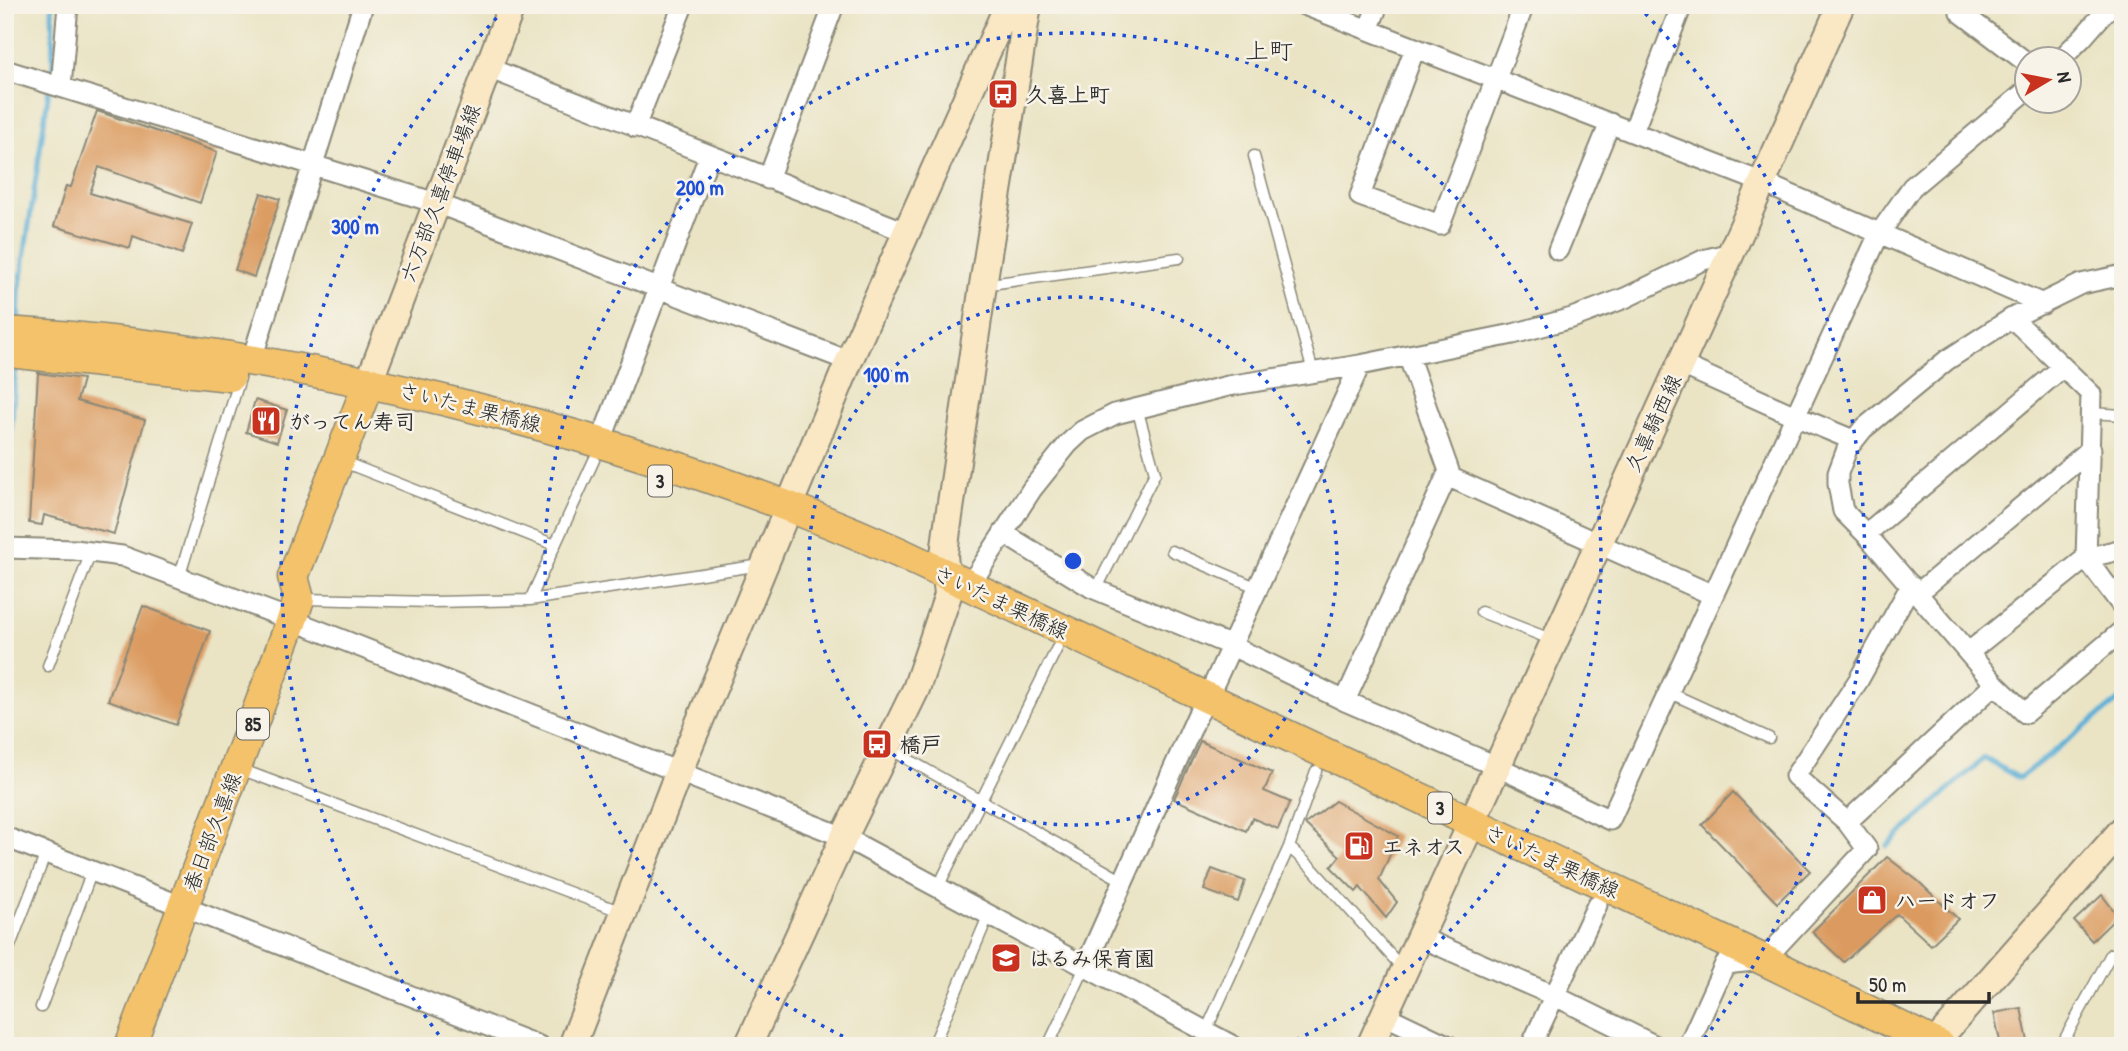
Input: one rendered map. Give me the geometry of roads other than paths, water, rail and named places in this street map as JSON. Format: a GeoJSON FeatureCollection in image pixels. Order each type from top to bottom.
{"type":"FeatureCollection","features":[{"type":"Feature","properties":{"kind":"main road","name":"さいたま栗橋線"},"geometry":{"type":"LineString","coordinates":[[5,332],[156,345],[246,368],[365,392],[469,426],[698,473],[786,516],[952,585],[1202,708],[1466,831],[1764,960],[1935,1045]]}},
{"type":"Feature","properties":{"kind":"main road","name":"さいたま栗橋線"},"geometry":{"type":"LineString","coordinates":[[5,352],[246,368]]}},
{"type":"Feature","properties":{"kind":"main road","name":"春日部久喜線"},"geometry":{"type":"LineString","coordinates":[[130,1046],[296,609],[293,577],[365,392]]}},
{"type":"Feature","properties":{"kind":"main road","name":"さいたま栗橋線"},"geometry":{"type":"LineString","coordinates":[[952,585],[1057,648],[1202,708],[1316,771],[1466,831],[1597,905],[1900,1046]]}},
{"type":"Feature","properties":{"kind":"street"},"geometry":{"type":"LineString","coordinates":[[60,87],[68,5]]}},
{"type":"Feature","properties":{"kind":"street"},"geometry":{"type":"LineString","coordinates":[[246,368],[363,5]]}},
{"type":"Feature","properties":{"kind":"street","name":"六万部久喜停車場線"},"geometry":{"type":"LineString","coordinates":[[365,392],[512,5]]}},
{"type":"Feature","properties":{"kind":"street"},"geometry":{"type":"LineString","coordinates":[[635,127],[683,5]]}},
{"type":"Feature","properties":{"kind":"street"},"geometry":{"type":"LineString","coordinates":[[768,179],[834,5]]}},
{"type":"Feature","properties":{"kind":"street"},"geometry":{"type":"LineString","coordinates":[[572,1046],[679,771],[849,361],[1008,5]]}},
{"type":"Feature","properties":{"kind":"street"},"geometry":{"type":"LineString","coordinates":[[748,1046],[844,837],[916,689],[952,585],[947,530],[1028,5]]}},
{"type":"Feature","properties":{"kind":"street"},"geometry":{"type":"LineString","coordinates":[[1304,5],[1761,182],[2043,304]]}},
{"type":"Feature","properties":{"kind":"street"},"geometry":{"type":"LineString","coordinates":[[1368,30],[1378,5]]}},
{"type":"Feature","properties":{"kind":"street"},"geometry":{"type":"LineString","coordinates":[[1415,48],[1360,196],[1440,225],[1524,5]]}},
{"type":"Feature","properties":{"kind":"street"},"geometry":{"type":"LineString","coordinates":[[1633,132],[1682,5]]}},
{"type":"Feature","properties":{"kind":"street","name":"久喜騎西線"},"geometry":{"type":"LineString","coordinates":[[1370,1046],[1841,5]]}},
{"type":"Feature","properties":{"kind":"street"},"geometry":{"type":"LineString","coordinates":[[1963,5],[1960,12],[2012,51]]}},
{"type":"Feature","properties":{"kind":"street"},"geometry":{"type":"LineString","coordinates":[[2074,46],[2113,9]]}},
{"type":"Feature","properties":{"kind":"street"},"geometry":{"type":"LineString","coordinates":[[488,68],[906,232]]}},
{"type":"Feature","properties":{"kind":"street"},"geometry":{"type":"LineString","coordinates":[[5,70],[436,204],[849,361]]}},
{"type":"Feature","properties":{"kind":"street"},"geometry":{"type":"LineString","coordinates":[[1003,533],[1096,590],[1232,646],[1345,701],[1496,766],[1609,820],[1879,234],[1912,187],[2012,103]]}},
{"type":"Feature","properties":{"kind":"street"},"geometry":{"type":"LineString","coordinates":[[1558,250],[1609,123]]}},
{"type":"Feature","properties":{"kind":"street"},"geometry":{"type":"LineString","coordinates":[[598,451],[709,156]]}},
{"type":"Feature","properties":{"kind":"street"},"geometry":{"type":"LineString","coordinates":[[952,585],[977,574],[1032,489],[1068,444],[1096,423],[1115,414],[1228,386],[1360,365],[1513,334],[1572,318],[1625,298],[1703,260],[1731,253]]}},
{"type":"Feature","properties":{"kind":"street"},"geometry":{"type":"LineString","coordinates":[[2123,275],[2081,284],[2012,318],[1947,360],[1853,440],[1839,473],[1843,512],[1915,589],[1995,684],[2025,713],[2123,630]]}},
{"type":"Feature","properties":{"kind":"street"},"geometry":{"type":"LineString","coordinates":[[2012,318],[2091,394],[2086,558],[2123,607]]}},
{"type":"Feature","properties":{"kind":"street"},"geometry":{"type":"LineString","coordinates":[[1345,701],[1449,471],[1408,355]]}},
{"type":"Feature","properties":{"kind":"street"},"geometry":{"type":"LineString","coordinates":[[1680,364],[1853,440]]}},
{"type":"Feature","properties":{"kind":"street"},"geometry":{"type":"LineString","coordinates":[[1086,965],[1360,365]]}},
{"type":"Feature","properties":{"kind":"street"},"geometry":{"type":"LineString","coordinates":[[1866,534],[2063,367]]}},
{"type":"Feature","properties":{"kind":"street"},"geometry":{"type":"LineString","coordinates":[[1688,1046],[1725,964],[1764,960],[1867,849],[1847,822],[1795,776],[1915,589],[2091,449]]}},
{"type":"Feature","properties":{"kind":"street"},"geometry":{"type":"LineString","coordinates":[[1447,476],[1713,596]]}},
{"type":"Feature","properties":{"kind":"street"},"geometry":{"type":"LineString","coordinates":[[5,548],[122,556],[179,578],[296,609],[679,771],[844,837],[1086,965],[1219,1041]]}},
{"type":"Feature","properties":{"kind":"street"},"geometry":{"type":"LineString","coordinates":[[1969,652],[2086,558],[2123,549]]}},
{"type":"Feature","properties":{"kind":"street"},"geometry":{"type":"LineString","coordinates":[[1847,822],[1995,684]]}},
{"type":"Feature","properties":{"kind":"street"},"geometry":{"type":"LineString","coordinates":[[1935,1045],[2123,829]]}},
{"type":"Feature","properties":{"kind":"street"},"geometry":{"type":"LineString","coordinates":[[5,837],[540,1046]]}},
{"type":"Feature","properties":{"kind":"street"},"geometry":{"type":"LineString","coordinates":[[1531,1046],[1597,905]]}},
{"type":"Feature","properties":{"kind":"street"},"geometry":{"type":"LineString","coordinates":[[1419,937],[1555,996],[1656,1046]]}},
{"type":"Feature","properties":{"kind":"street"},"geometry":{"type":"LineString","coordinates":[[1384,1015],[1449,1046]]}},
{"type":"Feature","properties":{"kind":"lane"},"geometry":{"type":"LineString","coordinates":[[1254,156],[1313,372]]}},
{"type":"Feature","properties":{"kind":"lane"},"geometry":{"type":"LineString","coordinates":[[983,285],[1179,258]]}},
{"type":"Feature","properties":{"kind":"lane"},"geometry":{"type":"LineString","coordinates":[[179,578],[246,368]]}},
{"type":"Feature","properties":{"kind":"lane"},"geometry":{"type":"LineString","coordinates":[[1096,590],[1155,472],[1137,408]]}},
{"type":"Feature","properties":{"kind":"lane"},"geometry":{"type":"LineString","coordinates":[[2091,413],[2123,415]]}},
{"type":"Feature","properties":{"kind":"lane"},"geometry":{"type":"LineString","coordinates":[[530,600],[598,451]]}},
{"type":"Feature","properties":{"kind":"lane"},"geometry":{"type":"LineString","coordinates":[[337,459],[555,545]]}},
{"type":"Feature","properties":{"kind":"lane"},"geometry":{"type":"LineString","coordinates":[[1172,551],[1258,589]]}},
{"type":"Feature","properties":{"kind":"lane"},"geometry":{"type":"LineString","coordinates":[[48,666],[91,552]]}},
{"type":"Feature","properties":{"kind":"lane"},"geometry":{"type":"LineString","coordinates":[[296,609],[530,600],[765,564]]}},
{"type":"Feature","properties":{"kind":"lane"},"geometry":{"type":"LineString","coordinates":[[1481,612],[1553,640]]}},
{"type":"Feature","properties":{"kind":"lane"},"geometry":{"type":"LineString","coordinates":[[939,887],[1057,648]]}},
{"type":"Feature","properties":{"kind":"lane"},"geometry":{"type":"LineString","coordinates":[[1668,692],[1769,738]]}},
{"type":"Feature","properties":{"kind":"lane"},"geometry":{"type":"LineString","coordinates":[[887,748],[1123,881]]}},
{"type":"Feature","properties":{"kind":"lane"},"geometry":{"type":"LineString","coordinates":[[236,768],[624,913]]}},
{"type":"Feature","properties":{"kind":"lane"},"geometry":{"type":"LineString","coordinates":[[1219,1041],[1316,771]]}},
{"type":"Feature","properties":{"kind":"lane"},"geometry":{"type":"LineString","coordinates":[[1289,847],[1312,868],[1404,970]]}},
{"type":"Feature","properties":{"kind":"lane"},"geometry":{"type":"LineString","coordinates":[[5,959],[46,853]]}},
{"type":"Feature","properties":{"kind":"lane"},"geometry":{"type":"LineString","coordinates":[[41,1007],[92,871]]}},
{"type":"Feature","properties":{"kind":"lane"},"geometry":{"type":"LineString","coordinates":[[933,1046],[989,914]]}},
{"type":"Feature","properties":{"kind":"lane"},"geometry":{"type":"LineString","coordinates":[[2061,1046],[2111,954],[2123,954]]}},
{"type":"Feature","properties":{"kind":"lane"},"geometry":{"type":"LineString","coordinates":[[1048,1046],[1086,965]]}},
{"type":"Feature","properties":{"kind":"waterway"},"geometry":{"type":"LineString","coordinates":[[51,79],[52,5]]}},
{"type":"Feature","properties":{"kind":"waterway"},"geometry":{"type":"LineString","coordinates":[[18,325],[19,292],[49,89]]}},
{"type":"Feature","properties":{"kind":"waterway"},"geometry":{"type":"LineString","coordinates":[[5,672],[12,599],[5,517],[16,363]]}},
{"type":"Feature","properties":{"kind":"waterway"},"geometry":{"type":"LineString","coordinates":[[1887,846],[1984,758],[2019,778],[2123,697]]}},
{"type":"Feature","properties":{"kind":"place","name":"久喜上町"},"geometry":{"type":"Point","coordinates":[1003,94]}},
{"type":"Feature","properties":{"kind":"place","name":"がってん寿司"},"geometry":{"type":"Point","coordinates":[266,421]}},
{"type":"Feature","properties":{"kind":"place","name":"橋戸"},"geometry":{"type":"Point","coordinates":[877,744]}},
{"type":"Feature","properties":{"kind":"place","name":"エネオス"},"geometry":{"type":"Point","coordinates":[1359,846]}},
{"type":"Feature","properties":{"kind":"place","name":"ハードオフ"},"geometry":{"type":"Point","coordinates":[1872,900]}},
{"type":"Feature","properties":{"kind":"place","name":"はるみ保育園"},"geometry":{"type":"Point","coordinates":[1006,958]}},
{"type":"Feature","properties":{"kind":"district","name":"上町"},"geometry":{"type":"Point","coordinates":[1269,50]}}]}
